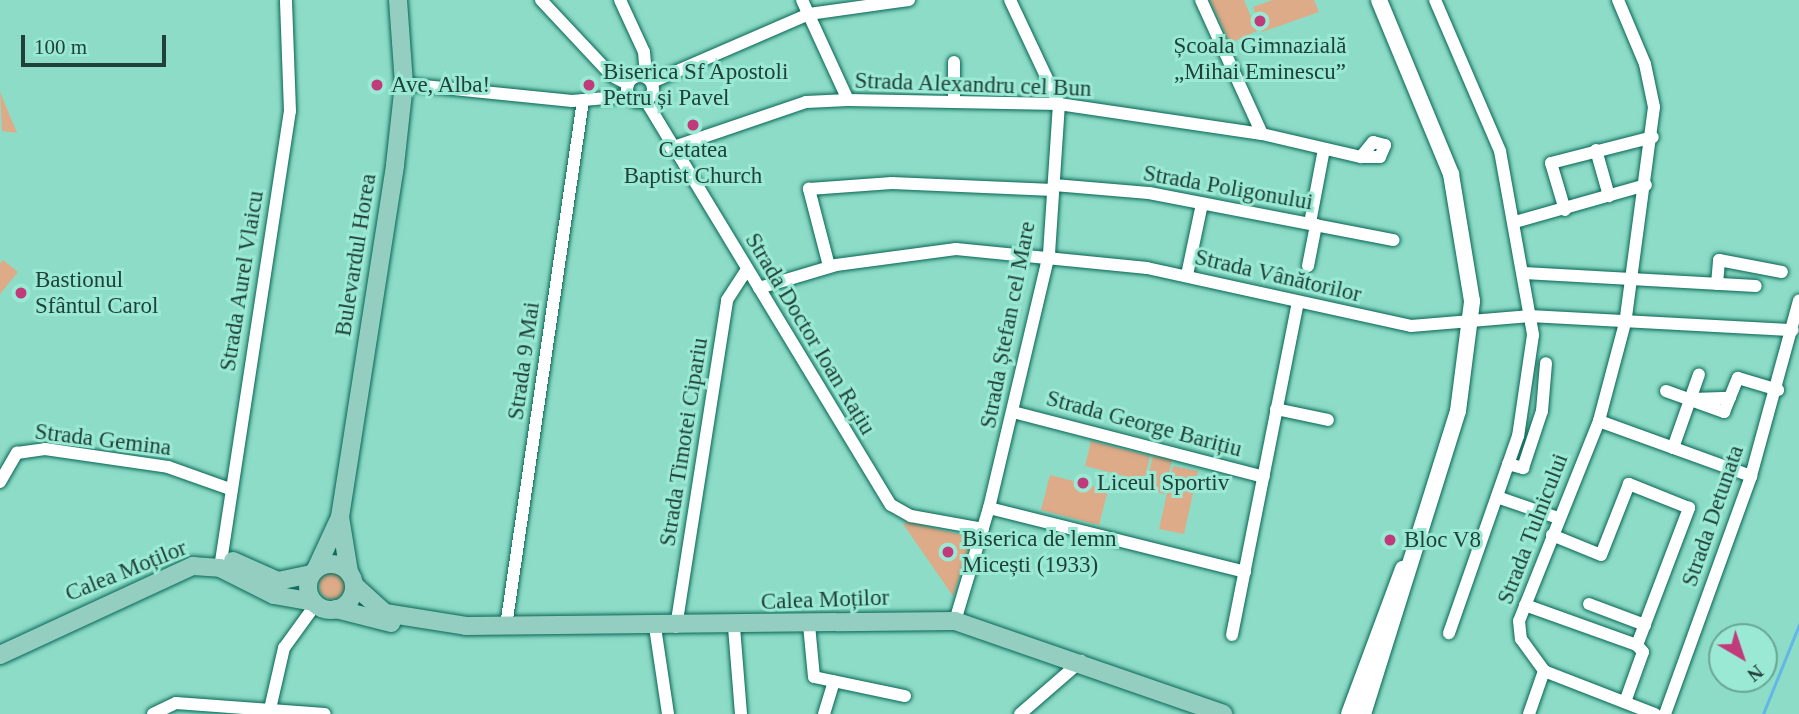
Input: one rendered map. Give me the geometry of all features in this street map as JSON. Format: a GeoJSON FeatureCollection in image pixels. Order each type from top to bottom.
{"type":"FeatureCollection","features":[{"type":"Feature","properties":{"kind":"main road","name":"Bulevardul Horea"},"geometry":{"type":"LineString","coordinates":[[340,517],[404,84],[398,0]]}},
{"type":"Feature","properties":{"kind":"main road"},"geometry":{"type":"LineString","coordinates":[[1352,713],[1390,595],[1415,545],[1458,411],[1471,322],[1468,245],[1451,174],[1379,0]]}},
{"type":"Feature","properties":{"kind":"main road"},"geometry":{"type":"LineString","coordinates":[[315,603],[314,572],[340,517]]}},
{"type":"Feature","properties":{"kind":"main road"},"geometry":{"type":"LineString","coordinates":[[335,609],[351,599],[352,578],[340,517]]}},
{"type":"Feature","properties":{"kind":"main road","name":"Calea Moților"},"geometry":{"type":"LineString","coordinates":[[0,641],[181,560],[220,562],[278,581],[337,564],[376,608],[412,621]]}},
{"type":"Feature","properties":{"kind":"main road","name":"Calea Moților"},"geometry":{"type":"LineString","coordinates":[[0,655],[180,570],[220,562],[274,595],[387,623],[412,621],[506,626],[734,627],[955,621],[1081,661],[1223,714]]}},
{"type":"Feature","properties":{"kind":"street","name":"Strada Aurel Vlaicu"},"geometry":{"type":"LineString","coordinates":[[220,562],[290,111],[286,0]]}},
{"type":"Feature","properties":{"kind":"street"},"geometry":{"type":"LineString","coordinates":[[541,0],[612,76],[646,101],[649,80],[644,52],[620,0]]}},
{"type":"Feature","properties":{"kind":"street"},"geometry":{"type":"LineString","coordinates":[[802,0],[848,100]]}},
{"type":"Feature","properties":{"kind":"street"},"geometry":{"type":"LineString","coordinates":[[404,84],[583,101],[629,90],[809,14],[909,0]]}},
{"type":"Feature","properties":{"kind":"street","name":"Strada Ștefan cel Mare"},"geometry":{"type":"LineString","coordinates":[[955,621],[989,508],[1049,254],[1059,104],[1010,0]]}},
{"type":"Feature","properties":{"kind":"street"},"geometry":{"type":"LineString","coordinates":[[1200,0],[1262,134]]}},
{"type":"Feature","properties":{"kind":"street"},"geometry":{"type":"LineString","coordinates":[[1435,0],[1500,151],[1531,316],[1531,353],[1508,464],[1449,634]]}},
{"type":"Feature","properties":{"kind":"street","name":"Strada Tulnicului"},"geometry":{"type":"LineString","coordinates":[[1544,671],[1521,639],[1525,605],[1599,421],[1625,323],[1653,137],[1651,87],[1618,0]]}},
{"type":"Feature","properties":{"kind":"street"},"geometry":{"type":"LineString","coordinates":[[954,62],[954,102]]}},
{"type":"Feature","properties":{"kind":"street","name":"Strada Alexandru cel Bun"},"geometry":{"type":"LineString","coordinates":[[671,148],[806,102],[848,100],[1059,104],[1262,134],[1324,149],[1368,154]]}},
{"type":"Feature","properties":{"kind":"street","name":"Strada 9 Mai"},"geometry":{"type":"LineString","coordinates":[[506,626],[583,101]]}},
{"type":"Feature","properties":{"kind":"street","name":"Strada Doctor Ioan Rațiu"},"geometry":{"type":"LineString","coordinates":[[646,101],[671,148],[891,505],[911,516],[983,529]]}},
{"type":"Feature","properties":{"kind":"street"},"geometry":{"type":"LineString","coordinates":[[1565,210],[1551,163],[1653,137]]}},
{"type":"Feature","properties":{"kind":"street"},"geometry":{"type":"LineString","coordinates":[[1308,266],[1324,149]]}},
{"type":"Feature","properties":{"kind":"street"},"geometry":{"type":"LineString","coordinates":[[1597,150],[1609,196]]}},
{"type":"Feature","properties":{"kind":"street","name":"Strada Poligonului"},"geometry":{"type":"LineString","coordinates":[[830,266],[809,189],[892,183],[1054,187],[1202,204],[1394,240]]}},
{"type":"Feature","properties":{"kind":"street"},"geometry":{"type":"LineString","coordinates":[[1515,222],[1646,185]]}},
{"type":"Feature","properties":{"kind":"street"},"geometry":{"type":"LineString","coordinates":[[1187,275],[1202,204]]}},
{"type":"Feature","properties":{"kind":"street","name":"Strada Vânătorilor"},"geometry":{"type":"LineString","coordinates":[[759,288],[830,266],[934,249],[1049,254],[1187,275],[1392,324],[1471,322],[1531,316],[1793,330]]}},
{"type":"Feature","properties":{"kind":"street"},"geometry":{"type":"LineString","coordinates":[[1717,284],[1719,260],[1782,272]]}},
{"type":"Feature","properties":{"kind":"street","name":"Strada Timotei Cipariu"},"geometry":{"type":"LineString","coordinates":[[676,627],[727,300],[747,269]]}},
{"type":"Feature","properties":{"kind":"street"},"geometry":{"type":"LineString","coordinates":[[1524,273],[1756,286]]}},
{"type":"Feature","properties":{"kind":"street","name":"Strada Detunata"},"geometry":{"type":"LineString","coordinates":[[1665,714],[1751,476],[1778,390],[1799,300]]}},
{"type":"Feature","properties":{"kind":"street"},"geometry":{"type":"LineString","coordinates":[[1232,635],[1298,303]]}},
{"type":"Feature","properties":{"kind":"street"},"geometry":{"type":"LineString","coordinates":[[1508,464],[1523,468],[1542,411],[1546,363]]}},
{"type":"Feature","properties":{"kind":"street"},"geometry":{"type":"LineString","coordinates":[[1673,448],[1699,374]]}},
{"type":"Feature","properties":{"kind":"street"},"geometry":{"type":"LineString","coordinates":[[1666,391],[1724,412],[1738,378],[1778,390]]}},
{"type":"Feature","properties":{"kind":"street"},"geometry":{"type":"LineString","coordinates":[[1276,410],[1328,420]]}},
{"type":"Feature","properties":{"kind":"street","name":"Strada George Barițiu"},"geometry":{"type":"LineString","coordinates":[[1013,412],[1264,477]]}},
{"type":"Feature","properties":{"kind":"street"},"geometry":{"type":"LineString","coordinates":[[1599,421],[1751,476]]}},
{"type":"Feature","properties":{"kind":"street","name":"Strada Gemina"},"geometry":{"type":"LineString","coordinates":[[0,482],[5,454],[45,449],[178,469],[230,489]]}},
{"type":"Feature","properties":{"kind":"street"},"geometry":{"type":"LineString","coordinates":[[1552,535],[1601,555],[1629,484],[1689,508],[1637,645]]}},
{"type":"Feature","properties":{"kind":"street"},"geometry":{"type":"LineString","coordinates":[[1497,496],[1558,518]]}},
{"type":"Feature","properties":{"kind":"street"},"geometry":{"type":"LineString","coordinates":[[989,508],[1245,572]]}},
{"type":"Feature","properties":{"kind":"street"},"geometry":{"type":"LineString","coordinates":[[270,709],[284,648],[315,603]]}},
{"type":"Feature","properties":{"kind":"street"},"geometry":{"type":"LineString","coordinates":[[1589,604],[1645,625]]}},
{"type":"Feature","properties":{"kind":"street"},"geometry":{"type":"LineString","coordinates":[[1525,605],[1637,645],[1643,652],[1625,702]]}},
{"type":"Feature","properties":{"kind":"street"},"geometry":{"type":"LineString","coordinates":[[809,625],[813,676],[905,696]]}},
{"type":"Feature","properties":{"kind":"street"},"geometry":{"type":"LineString","coordinates":[[655,627],[668,714]]}},
{"type":"Feature","properties":{"kind":"street"},"geometry":{"type":"LineString","coordinates":[[734,627],[741,714]]}},
{"type":"Feature","properties":{"kind":"street"},"geometry":{"type":"LineString","coordinates":[[1020,714],[1081,661]]}},
{"type":"Feature","properties":{"kind":"street"},"geometry":{"type":"LineString","coordinates":[[1529,714],[1544,671],[1655,714]]}},
{"type":"Feature","properties":{"kind":"street"},"geometry":{"type":"LineString","coordinates":[[824,714],[834,681]]}},
{"type":"Feature","properties":{"kind":"street"},"geometry":{"type":"LineString","coordinates":[[153,714],[176,703],[325,714]]}},
{"type":"Feature","properties":{"kind":"shaded area"},"geometry":{"type":"Polygon","coordinates":[[[1210,0],[1244,0],[1257,31],[1230,43],[1210,0]]]}},
{"type":"Feature","properties":{"kind":"shaded area"},"geometry":{"type":"Polygon","coordinates":[[[1273,0],[1314,0],[1319,12],[1262,32],[1253,7],[1273,0]]]}},
{"type":"Feature","properties":{"kind":"shaded area"},"geometry":{"type":"Polygon","coordinates":[[[0,92],[17,133],[2,131],[0,92]]]}},
{"type":"Feature","properties":{"kind":"shaded area"},"geometry":{"type":"Polygon","coordinates":[[[3,260],[18,272],[0,294],[0,263],[3,260]]]}},
{"type":"Feature","properties":{"kind":"shaded area"},"geometry":{"type":"Polygon","coordinates":[[[1091,441],[1150,456],[1144,481],[1085,466],[1091,441]]]}},
{"type":"Feature","properties":{"kind":"shaded area"},"geometry":{"type":"Polygon","coordinates":[[[1153,456],[1172,460],[1164,494],[1145,489],[1153,456]]]}},
{"type":"Feature","properties":{"kind":"shaded area"},"geometry":{"type":"Polygon","coordinates":[[[1173,466],[1198,471],[1184,534],[1159,529],[1173,466]]]}},
{"type":"Feature","properties":{"kind":"shaded area"},"geometry":{"type":"Polygon","coordinates":[[[1050,475],[1108,490],[1099,525],[1041,510],[1050,475]]]}},
{"type":"Feature","properties":{"kind":"shaded area"},"geometry":{"type":"Polygon","coordinates":[[[908,522],[966,536],[970,543],[953,596],[903,524],[908,522]]]}},
{"type":"Feature","properties":{"kind":"shaded area"},"geometry":{"type":"Polygon","coordinates":[[[332,573],[342,576],[345,586],[342,596],[332,599],[322,596],[319,586],[322,576],[332,573]]]}},
{"type":"Feature","properties":{"kind":"waterway"},"geometry":{"type":"LineString","coordinates":[[1763,714],[1799,625]]}},
{"type":"Feature","properties":{"kind":"place","name":"Școala Gimnazială „Mihai Eminescu”"},"geometry":{"type":"Point","coordinates":[1260,21]}},
{"type":"Feature","properties":{"kind":"place","name":"Ave, Alba!"},"geometry":{"type":"Point","coordinates":[377,85]}},
{"type":"Feature","properties":{"kind":"place","name":"Biserica Sf Apostoli Petru și Pavel"},"geometry":{"type":"Point","coordinates":[589,85]}},
{"type":"Feature","properties":{"kind":"place","name":"Cetatea Baptist Church"},"geometry":{"type":"Point","coordinates":[693,125]}},
{"type":"Feature","properties":{"kind":"place","name":"Bastionul Sfântul Carol"},"geometry":{"type":"Point","coordinates":[21,293]}},
{"type":"Feature","properties":{"kind":"place","name":"Liceul Sportiv"},"geometry":{"type":"Point","coordinates":[1083,483]}},
{"type":"Feature","properties":{"kind":"place","name":"Bloc V8"},"geometry":{"type":"Point","coordinates":[1390,540]}},
{"type":"Feature","properties":{"kind":"place","name":"Biserica de lemn Micești (1933)"},"geometry":{"type":"Point","coordinates":[948,552]}}]}
